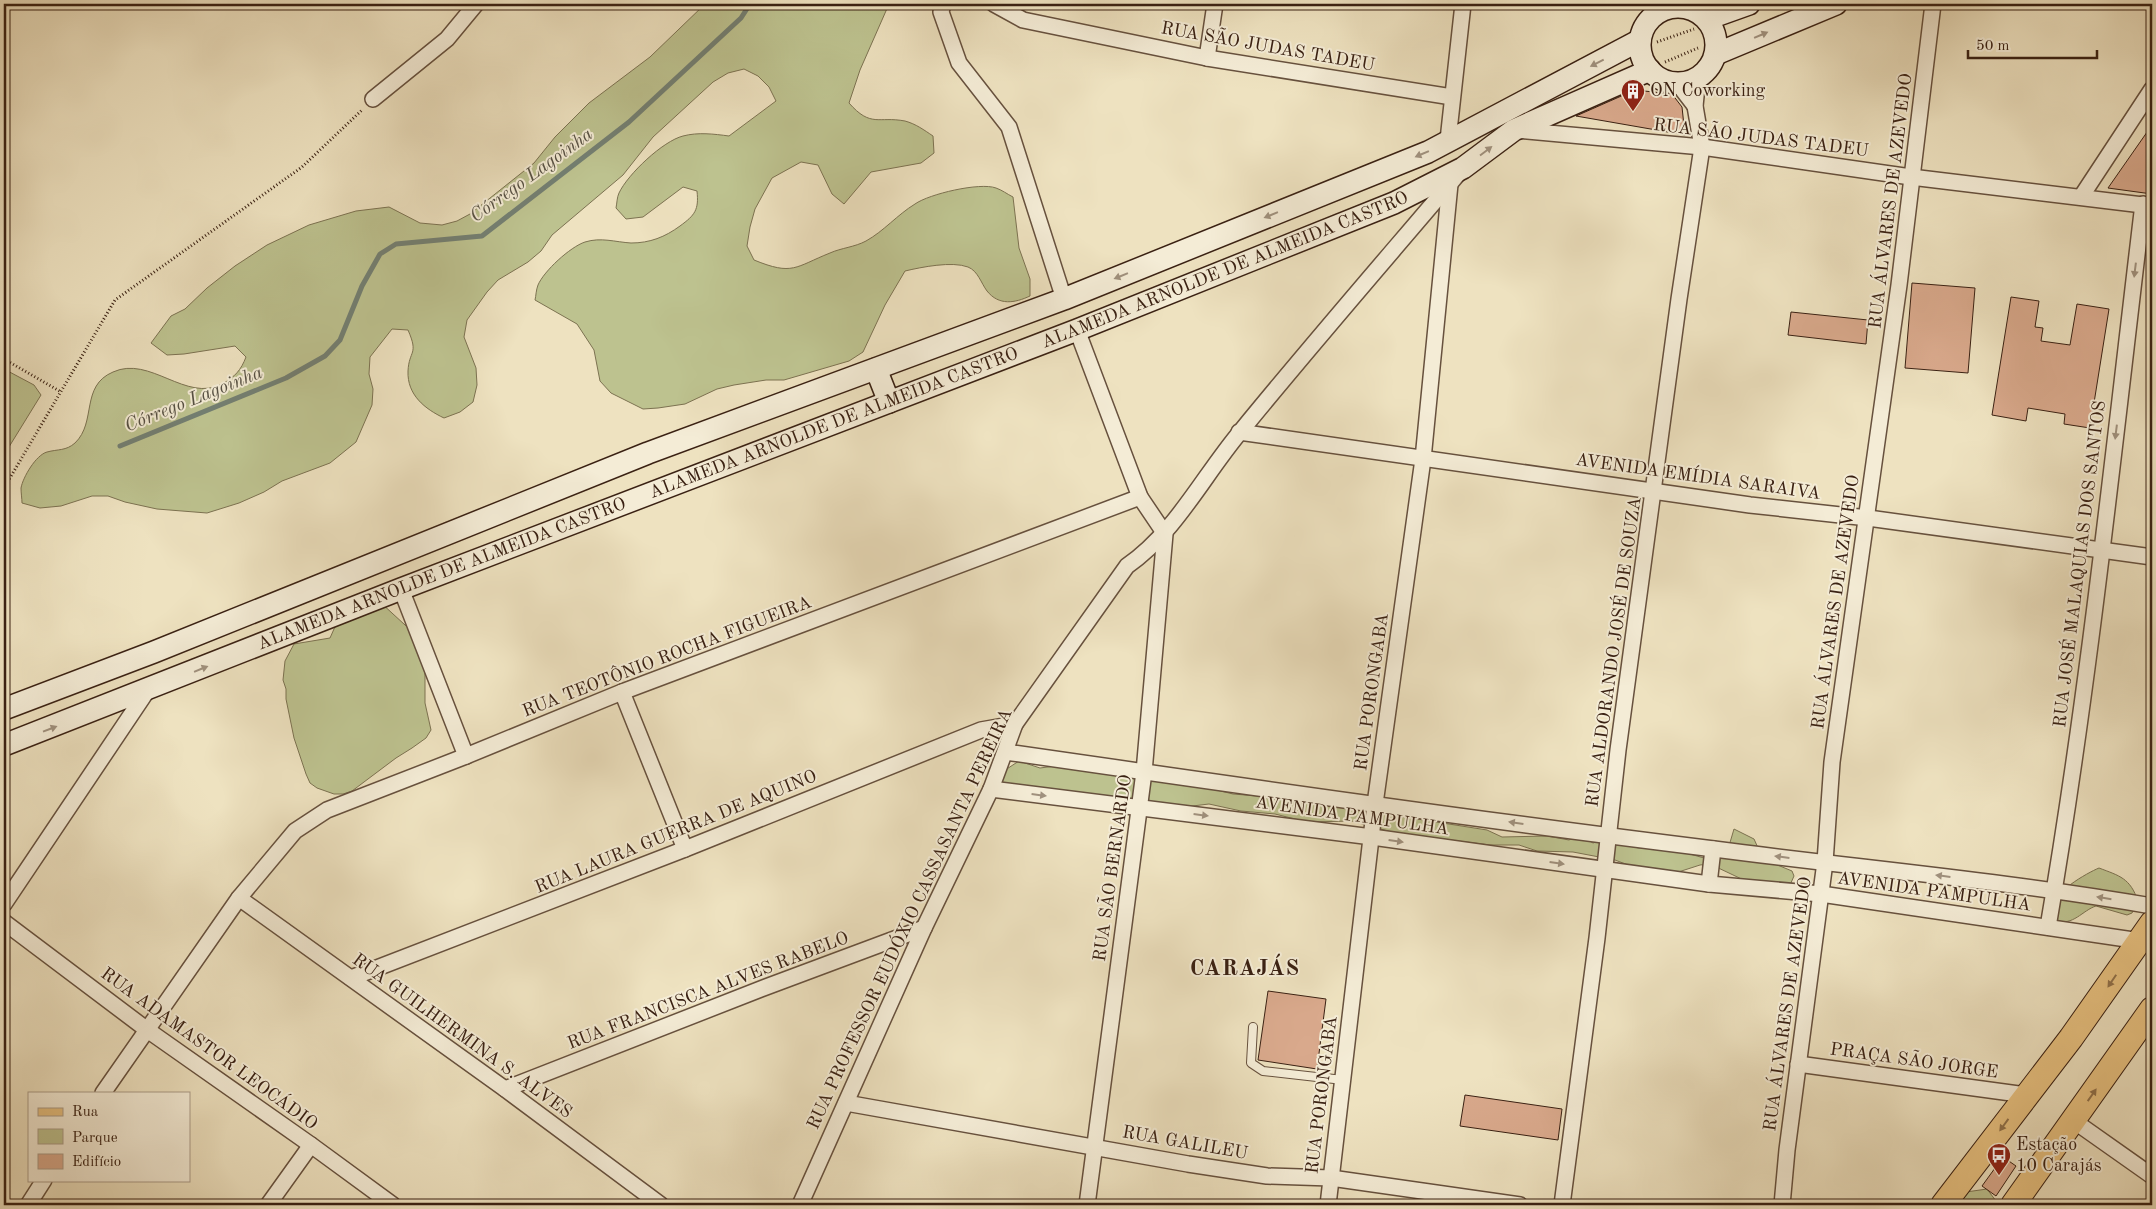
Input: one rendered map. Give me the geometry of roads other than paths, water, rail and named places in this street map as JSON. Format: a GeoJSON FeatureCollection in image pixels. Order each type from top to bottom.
{"type":"FeatureCollection","features":[{"type":"Feature","properties":{"kind":"main road"},"geometry":{"type":"LineString","coordinates":[[1707,18],[1749,4]]}},
{"type":"Feature","properties":{"kind":"main road"},"geometry":{"type":"LineString","coordinates":[[1716,54],[1836,4]]}},
{"type":"Feature","properties":{"kind":"main road"},"geometry":{"type":"LineString","coordinates":[[1685,5],[1707,18],[1714,29],[1717,42],[1716,54],[1711,66],[1698,77],[1691,82],[1678,84],[1665,81],[1645,66],[1640,40],[1644,28],[1658,9],[1685,5]]}},
{"type":"Feature","properties":{"kind":"main road","name":"ALAMEDA ARNOLDE DE ALMEIDA CASTRO"},"geometry":{"type":"LineString","coordinates":[[4,709],[154,652],[648,453],[1064,299],[1428,152],[1640,40]]}},
{"type":"Feature","properties":{"kind":"main road","name":"ALAMEDA ARNOLDE DE ALMEIDA CASTRO"},"geometry":{"type":"LineString","coordinates":[[4,745],[146,691],[401,589],[1077,330],[1394,203],[1464,168],[1514,130],[1650,70]]}},
{"type":"Feature","properties":{"kind":"main road"},"geometry":{"type":"LineString","coordinates":[[876,369],[889,402]]}},
{"type":"Feature","properties":{"kind":"main road"},"geometry":{"type":"LineString","coordinates":[[1943,1205],[2148,935]]}},
{"type":"Feature","properties":{"kind":"main road"},"geometry":{"type":"LineString","coordinates":[[2013,1205],[2152,1009]]}},
{"type":"Feature","properties":{"kind":"street"},"geometry":{"type":"LineString","coordinates":[[373,99],[446,39],[476,4]]}},
{"type":"Feature","properties":{"kind":"street"},"geometry":{"type":"LineString","coordinates":[[943,4],[941,12],[959,63],[1009,127],[1064,299]]}},
{"type":"Feature","properties":{"kind":"street","name":"RUA SÃO JUDAS TADEU"},"geometry":{"type":"LineString","coordinates":[[994,4],[1022,20],[1207,58],[1452,97]]}},
{"type":"Feature","properties":{"kind":"street"},"geometry":{"type":"LineString","coordinates":[[1207,58],[1215,4]]}},
{"type":"Feature","properties":{"kind":"street"},"geometry":{"type":"LineString","coordinates":[[1448,140],[1463,4]]}},
{"type":"Feature","properties":{"kind":"street","name":"RUA ÁLVARES DE AZEVEDO"},"geometry":{"type":"LineString","coordinates":[[1782,1205],[1787,1150],[1825,862],[1834,753],[1852,613],[1868,518],[1900,286],[1911,177],[1934,4]]}},
{"type":"Feature","properties":{"kind":"street","name":"RUA ALDORANDO JOSÉ DE SOUZA"},"geometry":{"type":"LineString","coordinates":[[1562,1205],[1605,869],[1618,750],[1679,298],[1702,146],[1695,106],[1698,77]]}},
{"type":"Feature","properties":{"kind":"street","name":"RUA ALDORANDO JOSÉ DE SOUZA"},"geometry":{"type":"LineString","coordinates":[[1678,84],[1695,106]]}},
{"type":"Feature","properties":{"kind":"street"},"geometry":{"type":"LineString","coordinates":[[2081,198],[2152,88]]}},
{"type":"Feature","properties":{"kind":"street","name":"RUA SÃO JUDAS TADEU"},"geometry":{"type":"LineString","coordinates":[[1514,130],[1702,146],[1911,177],[2148,205]]}},
{"type":"Feature","properties":{"kind":"street","name":"RUA PROFESSOR EUDÓXIO CASSASANTA PEREIRA"},"geometry":{"type":"LineString","coordinates":[[800,1205],[924,928],[991,789],[1015,724],[1127,566],[1140,558],[1165,534],[1239,432],[1464,168]]}},
{"type":"Feature","properties":{"kind":"street","name":"RUA PORONGABA"},"geometry":{"type":"LineString","coordinates":[[1328,1205],[1375,804],[1423,459],[1450,184]]}},
{"type":"Feature","properties":{"kind":"street","name":"RUA JOSÉ MALAQUIAS DOS SANTOS"},"geometry":{"type":"LineString","coordinates":[[2048,928],[2103,549],[2148,205]]}},
{"type":"Feature","properties":{"kind":"street"},"geometry":{"type":"LineString","coordinates":[[1077,330],[1140,497],[1165,534]]}},
{"type":"Feature","properties":{"kind":"street","name":"AVENIDA EMÍDIA SARAIVA"},"geometry":{"type":"LineString","coordinates":[[1239,432],[1654,491],[2152,557]]}},
{"type":"Feature","properties":{"kind":"street","name":"RUA TEOTÔNIO ROCHA FIGUEIRA"},"geometry":{"type":"LineString","coordinates":[[104,1092],[238,898],[295,831],[327,810],[622,692],[1140,497]]}},
{"type":"Feature","properties":{"kind":"street","name":"RUA SÃO BERNARDO"},"geometry":{"type":"LineString","coordinates":[[1087,1205],[1140,807],[1165,534]]}},
{"type":"Feature","properties":{"kind":"street"},"geometry":{"type":"LineString","coordinates":[[401,589],[466,756]]}},
{"type":"Feature","properties":{"kind":"street"},"geometry":{"type":"LineString","coordinates":[[4,904],[146,691]]}},
{"type":"Feature","properties":{"kind":"street"},"geometry":{"type":"LineString","coordinates":[[622,692],[686,849]]}},
{"type":"Feature","properties":{"kind":"street","name":"RUA LAURA GUERRA DE AQUINO"},"geometry":{"type":"LineString","coordinates":[[351,978],[686,849],[981,730],[1015,724]]}},
{"type":"Feature","properties":{"kind":"street","name":"AVENIDA PAMPULHA"},"geometry":{"type":"LineString","coordinates":[[1006,752],[1713,849],[2055,890],[2152,906]]}},
{"type":"Feature","properties":{"kind":"street","name":"AVENIDA PAMPULHA"},"geometry":{"type":"LineString","coordinates":[[991,789],[1372,837],[1709,884],[1821,894],[2048,928],[2148,935]]}},
{"type":"Feature","properties":{"kind":"street"},"geometry":{"type":"LineString","coordinates":[[1709,884],[1713,849]]}},
{"type":"Feature","properties":{"kind":"street","name":"RUA GUILHERMINA S. ALVES"},"geometry":{"type":"LineString","coordinates":[[238,898],[506,1089],[661,1205]]}},
{"type":"Feature","properties":{"kind":"street","name":"RUA ADAMASTOR LEOCÁDIO"},"geometry":{"type":"LineString","coordinates":[[4,922],[146,1029],[393,1205]]}},
{"type":"Feature","properties":{"kind":"street","name":"RUA FRANCISCA ALVES RABELO"},"geometry":{"type":"LineString","coordinates":[[506,1089],[766,987],[924,928]]}},
{"type":"Feature","properties":{"kind":"street","name":"PRAÇA SÃO JORGE"},"geometry":{"type":"LineString","coordinates":[[1798,1064],[2026,1095]]}},
{"type":"Feature","properties":{"kind":"street","name":"RUA GALILEU"},"geometry":{"type":"LineString","coordinates":[[846,1102],[1188,1164],[1267,1176],[1331,1178],[1520,1205]]}},
{"type":"Feature","properties":{"kind":"street"},"geometry":{"type":"LineString","coordinates":[[2074,1121],[2152,1176]]}},
{"type":"Feature","properties":{"kind":"street"},"geometry":{"type":"LineString","coordinates":[[268,1205],[311,1145]]}},
{"type":"Feature","properties":{"kind":"street"},"geometry":{"type":"LineString","coordinates":[[28,1205],[43,1182]]}},
{"type":"Feature","properties":{"kind":"lane"},"geometry":{"type":"LineString","coordinates":[[1253,1027],[1250,1063],[1263,1071],[1343,1080]]}},
{"type":"Feature","properties":{"kind":"waterway","name":"Córrego Lagoinha"},"geometry":{"type":"LineString","coordinates":[[120,446],[286,378],[325,356],[340,340],[362,286],[380,254],[396,244],[482,236],[629,122],[741,18],[750,4]]}},
{"type":"Feature","properties":{"kind":"place","name":"ON Coworking"},"geometry":{"type":"Point","coordinates":[1633,112]}},
{"type":"Feature","properties":{"kind":"place","name":"Estação 10 Carajás"},"geometry":{"type":"Point","coordinates":[1999,1176]}},
{"type":"Feature","properties":{"kind":"district","name":"CARAJÁS"},"geometry":{"type":"Point","coordinates":[1245,969]}}]}
